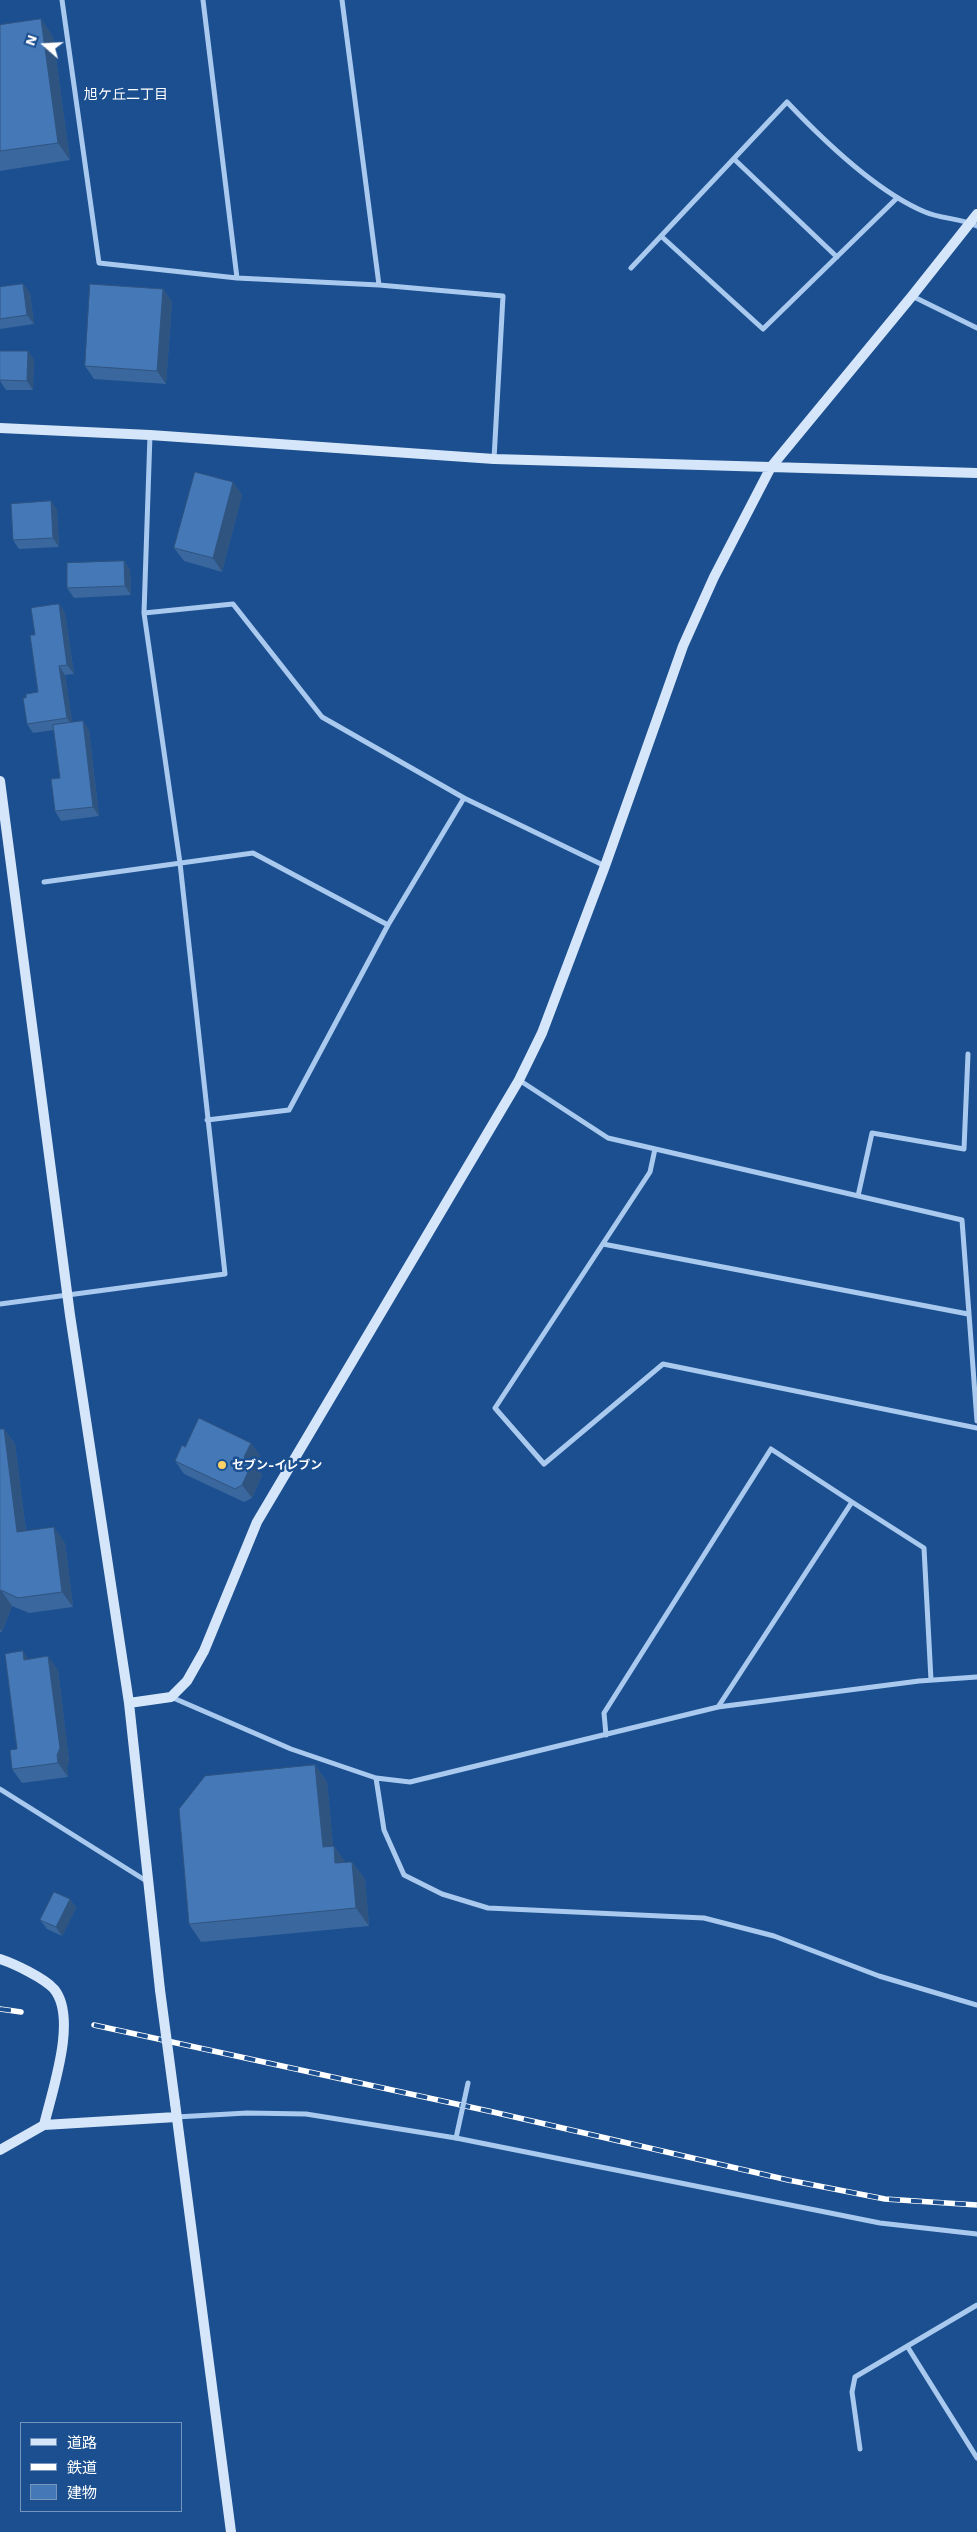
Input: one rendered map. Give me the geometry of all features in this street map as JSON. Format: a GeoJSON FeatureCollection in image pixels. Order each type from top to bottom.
{"type":"FeatureCollection","features":[{"type":"Feature","properties":{"kind":"street"},"geometry":{"type":"LineString","coordinates":[[62,0],[99,263],[237,278],[380,285],[503,296],[494,459]]}},
{"type":"Feature","properties":{"kind":"street"},"geometry":{"type":"LineString","coordinates":[[202,0],[237,278]]}},
{"type":"Feature","properties":{"kind":"street"},"geometry":{"type":"LineString","coordinates":[[342,0],[380,285]]}},
{"type":"Feature","properties":{"kind":"street"},"geometry":{"type":"LineString","coordinates":[[631,268],[787,102],[823,140],[897,198],[926,213],[974,224]]}},
{"type":"Feature","properties":{"kind":"street"},"geometry":{"type":"LineString","coordinates":[[734,159],[837,257]]}},
{"type":"Feature","properties":{"kind":"street"},"geometry":{"type":"LineString","coordinates":[[661,236],[763,329],[897,198]]}},
{"type":"Feature","properties":{"kind":"street"},"geometry":{"type":"LineString","coordinates":[[171,1698],[187,1681],[204,1651],[257,1522],[519,1080],[542,1034],[605,866],[683,646],[714,577],[771,467],[974,224],[977,214]]}},
{"type":"Feature","properties":{"kind":"street"},"geometry":{"type":"LineString","coordinates":[[912,296],[977,328]]}},
{"type":"Feature","properties":{"kind":"street"},"geometry":{"type":"LineString","coordinates":[[0,428],[150,435],[494,459],[977,473]]}},
{"type":"Feature","properties":{"kind":"street"},"geometry":{"type":"LineString","coordinates":[[0,1304],[225,1274],[180,863],[144,613],[150,435]]}},
{"type":"Feature","properties":{"kind":"street"},"geometry":{"type":"LineString","coordinates":[[144,613],[233,604],[322,717],[464,798],[605,866]]}},
{"type":"Feature","properties":{"kind":"street"},"geometry":{"type":"LineString","coordinates":[[0,781],[68,1294],[129,1703],[160,1990],[231,2532]]}},
{"type":"Feature","properties":{"kind":"street"},"geometry":{"type":"LineString","coordinates":[[207,1120],[289,1110],[388,925],[464,798]]}},
{"type":"Feature","properties":{"kind":"street"},"geometry":{"type":"LineString","coordinates":[[44,882],[253,853],[388,925]]}},
{"type":"Feature","properties":{"kind":"street"},"geometry":{"type":"LineString","coordinates":[[858,1196],[872,1133],[964,1149],[968,1054]]}},
{"type":"Feature","properties":{"kind":"street"},"geometry":{"type":"LineString","coordinates":[[519,1080],[608,1138],[962,1220],[977,1421]]}},
{"type":"Feature","properties":{"kind":"street"},"geometry":{"type":"LineString","coordinates":[[655,1149],[650,1172],[495,1408],[544,1464],[663,1364],[977,1428]]}},
{"type":"Feature","properties":{"kind":"street"},"geometry":{"type":"LineString","coordinates":[[603,1244],[968,1314]]}},
{"type":"Feature","properties":{"kind":"street"},"geometry":{"type":"LineString","coordinates":[[606,1734],[604,1713],[771,1449],[924,1548],[931,1680]]}},
{"type":"Feature","properties":{"kind":"street"},"geometry":{"type":"LineString","coordinates":[[718,1707],[852,1502]]}},
{"type":"Feature","properties":{"kind":"street"},"geometry":{"type":"LineString","coordinates":[[129,1703],[171,1698],[291,1749],[376,1778],[410,1782],[718,1707],[931,1680],[977,1677]]}},
{"type":"Feature","properties":{"kind":"street"},"geometry":{"type":"LineString","coordinates":[[376,1778],[384,1830],[404,1875],[442,1894],[488,1908],[704,1918],[774,1936],[879,1976],[977,2005]]}},
{"type":"Feature","properties":{"kind":"street"},"geometry":{"type":"LineString","coordinates":[[0,1789],[148,1882]]}},
{"type":"Feature","properties":{"kind":"street"},"geometry":{"type":"LineString","coordinates":[[0,1959],[32,1974],[54,1989],[62,2004],[64,2028],[61,2049],[44,2124]]}},
{"type":"Feature","properties":{"kind":"street"},"geometry":{"type":"LineString","coordinates":[[456,2138],[468,2083]]}},
{"type":"Feature","properties":{"kind":"street"},"geometry":{"type":"LineString","coordinates":[[0,2150],[44,2124],[246,2113],[306,2114],[456,2138],[880,2223],[977,2234]]}},
{"type":"Feature","properties":{"kind":"street"},"geometry":{"type":"LineString","coordinates":[[860,2449],[852,2392],[855,2378],[977,2305]]}},
{"type":"Feature","properties":{"kind":"street"},"geometry":{"type":"LineString","coordinates":[[907,2346],[977,2458]]}},
{"type":"Feature","properties":{"kind":"building"},"geometry":{"type":"Polygon","coordinates":[[[41,19],[58,143],[0,151],[0,25],[41,19]]]}},
{"type":"Feature","properties":{"kind":"building"},"geometry":{"type":"Polygon","coordinates":[[[23,284],[27,315],[0,319],[0,287],[23,284]]]}},
{"type":"Feature","properties":{"kind":"building"},"geometry":{"type":"Polygon","coordinates":[[[90,284],[163,289],[157,371],[85,366],[90,284]]]}},
{"type":"Feature","properties":{"kind":"building"},"geometry":{"type":"Polygon","coordinates":[[[0,351],[28,351],[27,381],[0,380],[0,351]]]}},
{"type":"Feature","properties":{"kind":"building"},"geometry":{"type":"Polygon","coordinates":[[[195,472],[233,482],[213,558],[174,548],[195,472]]]}},
{"type":"Feature","properties":{"kind":"building"},"geometry":{"type":"Polygon","coordinates":[[[51,501],[53,538],[13,540],[11,504],[51,501]]]}},
{"type":"Feature","properties":{"kind":"building"},"geometry":{"type":"Polygon","coordinates":[[[124,561],[125,586],[67,588],[67,563],[124,561]]]}},
{"type":"Feature","properties":{"kind":"building"},"geometry":{"type":"Polygon","coordinates":[[[59,604],[67,665],[59,666],[67,718],[27,724],[23,698],[26,698],[26,694],[38,692],[30,635],[35,635],[31,608],[59,604]]]}},
{"type":"Feature","properties":{"kind":"building"},"geometry":{"type":"Polygon","coordinates":[[[83,721],[93,807],[55,811],[51,779],[60,778],[53,725],[83,721]]]}},
{"type":"Feature","properties":{"kind":"building","name":"セブン-イレブン"},"geometry":{"type":"Polygon","coordinates":[[[199,1418],[251,1443],[244,1457],[253,1461],[242,1485],[235,1489],[175,1461],[182,1445],[185,1447],[199,1418]]]}},
{"type":"Feature","properties":{"kind":"building"},"geometry":{"type":"Polygon","coordinates":[[[0,1429],[4,1429],[17,1532],[54,1527],[62,1592],[18,1598],[1,1590],[0,1594],[0,1429]]]}},
{"type":"Feature","properties":{"kind":"building"},"geometry":{"type":"Polygon","coordinates":[[[23,1651],[24,1660],[48,1656],[60,1748],[57,1755],[58,1763],[12,1769],[10,1750],[17,1749],[5,1654],[23,1651]]]}},
{"type":"Feature","properties":{"kind":"building"},"geometry":{"type":"Polygon","coordinates":[[[315,1765],[323,1847],[334,1846],[335,1863],[352,1862],[356,1908],[189,1924],[179,1809],[205,1776],[315,1765]]]}},
{"type":"Feature","properties":{"kind":"building"},"geometry":{"type":"Polygon","coordinates":[[[54,1892],[70,1899],[56,1927],[40,1920],[54,1892]]]}},
{"type":"Feature","properties":{"kind":"railway"},"geometry":{"type":"LineString","coordinates":[[0,2009],[21,2012]]}},
{"type":"Feature","properties":{"kind":"railway"},"geometry":{"type":"LineString","coordinates":[[94,2025],[493,2112],[788,2180],[885,2199],[977,2205]]}},
{"type":"Feature","properties":{"kind":"place","name":"セブン-イレブン"},"geometry":{"type":"Point","coordinates":[222,1465]}},
{"type":"Feature","properties":{"kind":"district","name":"旭ケ丘二丁目"},"geometry":{"type":"Point","coordinates":[126,95]}}]}
